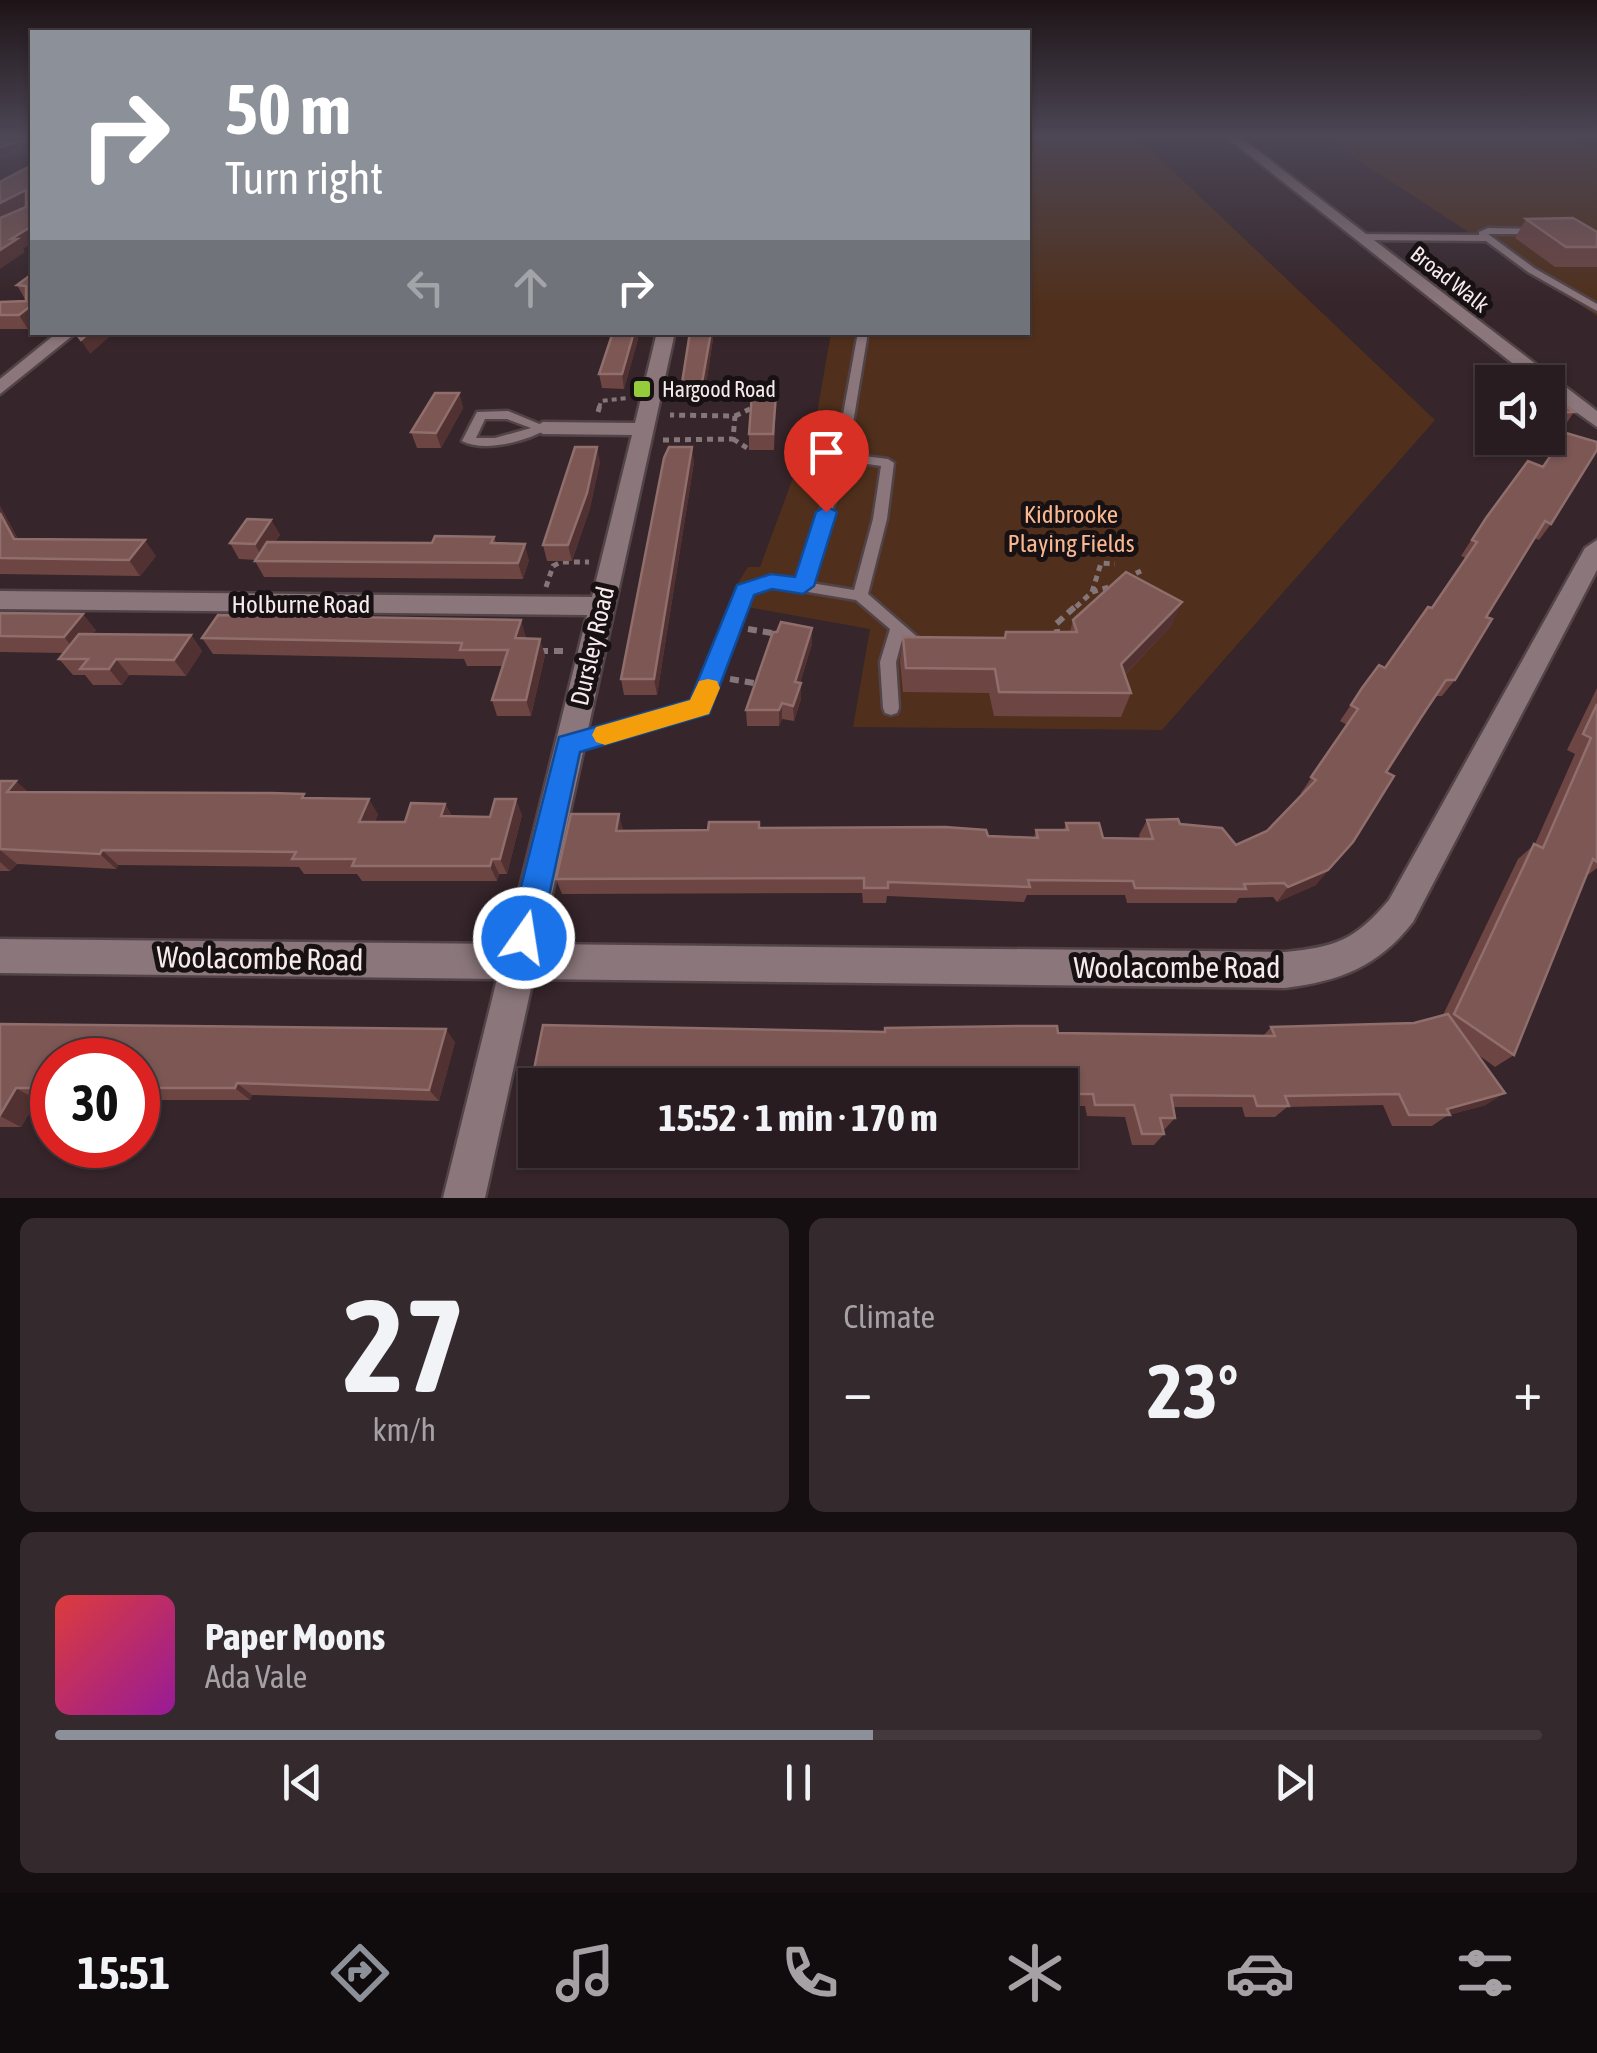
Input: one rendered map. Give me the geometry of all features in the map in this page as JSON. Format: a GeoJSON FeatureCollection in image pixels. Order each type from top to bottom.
{"type":"FeatureCollection","features":[{"type":"Feature","properties":{"kind":"street","name":"Broad Walk"},"geometry":{"type":"LineString","coordinates":[[1301,191],[1597,420]]}},
{"type":"Feature","properties":{"kind":"street"},"geometry":{"type":"LineString","coordinates":[[0,388],[64,335]]}},
{"type":"Feature","properties":{"kind":"street","name":"Dursley Road"},"geometry":{"type":"LineString","coordinates":[[519,961],[612,562],[653,420],[666,335]]}},
{"type":"Feature","properties":{"kind":"street"},"geometry":{"type":"LineString","coordinates":[[542,428],[592,428],[653,420]]}},
{"type":"Feature","properties":{"kind":"street","name":"Woolacombe Road"},"geometry":{"type":"LineString","coordinates":[[0,956],[1266,970],[1331,966],[1374,945],[1401,911],[1597,548]]}},
{"type":"Feature","properties":{"kind":"street","name":"Holburne Road"},"geometry":{"type":"LineString","coordinates":[[0,600],[602,606]]}},
{"type":"Feature","properties":{"kind":"street"},"geometry":{"type":"LineString","coordinates":[[464,1198],[519,961]]}},
{"type":"Feature","properties":{"kind":"lane"},"geometry":{"type":"LineString","coordinates":[[1540,231],[1482,234],[1531,270],[1597,308]]}},
{"type":"Feature","properties":{"kind":"lane"},"geometry":{"type":"LineString","coordinates":[[1360,237],[1488,238]]}},
{"type":"Feature","properties":{"kind":"lane"},"geometry":{"type":"LineString","coordinates":[[803,586],[842,457],[862,335]]}},
{"type":"Feature","properties":{"kind":"lane"},"geometry":{"type":"LineString","coordinates":[[482,415],[508,415],[542,428],[496,442],[468,441],[482,415]]}},
{"type":"Feature","properties":{"kind":"lane"},"geometry":{"type":"LineString","coordinates":[[842,457],[888,462],[880,519],[860,596]]}},
{"type":"Feature","properties":{"kind":"lane"},"geometry":{"type":"LineString","coordinates":[[569,744],[700,707],[745,590],[771,581],[860,596],[926,652],[938,652]]}},
{"type":"Feature","properties":{"kind":"lane"},"geometry":{"type":"LineString","coordinates":[[891,708],[888,662],[897,630]]}},
{"type":"Feature","properties":{"kind":"path"},"geometry":{"type":"LineString","coordinates":[[592,428],[601,402],[609,398],[653,420],[733,440],[746,448]]}},
{"type":"Feature","properties":{"kind":"path"},"geometry":{"type":"LineString","coordinates":[[653,420],[735,416],[750,409]]}},
{"type":"Feature","properties":{"kind":"path"},"geometry":{"type":"LineString","coordinates":[[733,440],[735,416]]}},
{"type":"Feature","properties":{"kind":"path"},"geometry":{"type":"LineString","coordinates":[[540,605],[553,566],[561,562],[612,562]]}},
{"type":"Feature","properties":{"kind":"path"},"geometry":{"type":"LineString","coordinates":[[1062,648],[1056,624],[1092,592],[1101,563],[1115,564]]}},
{"type":"Feature","properties":{"kind":"path"},"geometry":{"type":"LineString","coordinates":[[1092,592],[1097,594],[1141,570]]}},
{"type":"Feature","properties":{"kind":"path"},"geometry":{"type":"LineString","coordinates":[[734,621],[744,622],[748,629],[791,636]]}},
{"type":"Feature","properties":{"kind":"path"},"geometry":{"type":"LineString","coordinates":[[533,651],[591,651]]}},
{"type":"Feature","properties":{"kind":"path"},"geometry":{"type":"LineString","coordinates":[[713,676],[762,685]]}},
{"type":"Feature","properties":{"kind":"green space","name":"Kidbrooke Playing Fields"},"geometry":{"type":"Polygon","coordinates":[[[1030,191],[1194,191],[1435,420],[1162,730],[853,727],[870,629],[747,607],[734,589],[748,567],[760,567],[817,413],[831,335],[1030,335],[1030,191]]]}},
{"type":"Feature","properties":{"kind":"green space"},"geometry":{"type":"Polygon","coordinates":[[[1406,191],[1597,191],[1597,316],[1406,191]]]}},
{"type":"Feature","properties":{"kind":"building"},"geometry":{"type":"Polygon","coordinates":[[[0,191],[24,191],[0,203],[0,191]]]}},
{"type":"Feature","properties":{"kind":"building"},"geometry":{"type":"Polygon","coordinates":[[[26,191],[30,191],[30,227],[0,250],[0,218],[26,207],[26,191]]]}},
{"type":"Feature","properties":{"kind":"building"},"geometry":{"type":"Polygon","coordinates":[[[1573,218],[1597,232],[1597,247],[1566,247],[1526,219],[1573,218]]]}},
{"type":"Feature","properties":{"kind":"building"},"geometry":{"type":"Polygon","coordinates":[[[30,275],[30,307],[19,315],[0,315],[0,302],[26,301],[26,286],[17,285],[30,275]]]}},
{"type":"Feature","properties":{"kind":"building"},"geometry":{"type":"Polygon","coordinates":[[[612,335],[633,335],[622,374],[599,374],[612,335]]]}},
{"type":"Feature","properties":{"kind":"building"},"geometry":{"type":"Polygon","coordinates":[[[690,335],[710,335],[702,383],[682,383],[690,335]]]}},
{"type":"Feature","properties":{"kind":"building"},"geometry":{"type":"Polygon","coordinates":[[[435,393],[459,393],[436,433],[411,432],[435,393]]]}},
{"type":"Feature","properties":{"kind":"building"},"geometry":{"type":"Polygon","coordinates":[[[752,394],[776,394],[773,434],[749,434],[752,394]]]}},
{"type":"Feature","properties":{"kind":"building"},"geometry":{"type":"Polygon","coordinates":[[[1565,434],[1597,442],[1597,450],[1551,524],[1545,521],[1486,617],[1492,619],[1455,680],[1446,680],[1386,772],[1394,776],[1353,842],[1328,870],[1288,887],[1284,883],[1244,884],[1246,889],[1135,888],[1133,881],[1028,880],[1030,887],[888,882],[888,888],[864,888],[864,878],[556,879],[571,814],[619,814],[616,831],[708,830],[709,822],[759,822],[759,828],[945,827],[986,830],[988,836],[1038,838],[1036,830],[1068,830],[1066,823],[1099,823],[1103,838],[1153,839],[1147,820],[1178,819],[1180,824],[1222,828],[1236,845],[1267,831],[1316,780],[1311,777],[1358,709],[1351,705],[1362,688],[1379,665],[1385,668],[1428,607],[1432,608],[1477,542],[1472,540],[1486,518],[1528,461],[1543,467],[1551,455],[1565,455],[1565,434]]]}},
{"type":"Feature","properties":{"kind":"building"},"geometry":{"type":"Polygon","coordinates":[[[575,447],[597,447],[587,493],[568,545],[543,545],[575,447]]]}},
{"type":"Feature","properties":{"kind":"building"},"geometry":{"type":"Polygon","coordinates":[[[669,447],[692,447],[654,679],[621,679],[664,458],[669,447]]]}},
{"type":"Feature","properties":{"kind":"building"},"geometry":{"type":"Polygon","coordinates":[[[0,513],[14,539],[145,540],[129,560],[0,558],[0,513]]]}},
{"type":"Feature","properties":{"kind":"building"},"geometry":{"type":"Polygon","coordinates":[[[247,519],[271,520],[255,544],[230,543],[247,519]]]}},
{"type":"Feature","properties":{"kind":"building"},"geometry":{"type":"Polygon","coordinates":[[[435,536],[494,537],[491,543],[525,544],[518,563],[255,561],[267,542],[432,543],[435,536]]]}},
{"type":"Feature","properties":{"kind":"building"},"geometry":{"type":"Polygon","coordinates":[[[1126,572],[1182,602],[1121,664],[1131,693],[999,692],[995,669],[906,668],[903,637],[1005,638],[1006,632],[1077,632],[1073,620],[1126,572]]]}},
{"type":"Feature","properties":{"kind":"building"},"geometry":{"type":"Polygon","coordinates":[[[0,613],[83,614],[64,637],[0,636],[0,613]]]}},
{"type":"Feature","properties":{"kind":"building"},"geometry":{"type":"Polygon","coordinates":[[[218,615],[521,620],[515,638],[540,639],[526,700],[492,700],[508,650],[460,650],[462,643],[202,638],[218,615]]]}},
{"type":"Feature","properties":{"kind":"building"},"geometry":{"type":"Polygon","coordinates":[[[781,622],[812,628],[795,682],[801,683],[793,706],[782,703],[779,710],[746,710],[773,632],[777,632],[781,622]]]}},
{"type":"Feature","properties":{"kind":"building"},"geometry":{"type":"Polygon","coordinates":[[[79,634],[191,635],[174,660],[116,659],[109,669],[80,669],[88,659],[59,659],[79,634]]]}},
{"type":"Feature","properties":{"kind":"building"},"geometry":{"type":"Polygon","coordinates":[[[1597,704],[1597,862],[1593,859],[1514,1055],[1454,1014],[1534,844],[1543,848],[1591,738],[1583,734],[1597,704]]]}},
{"type":"Feature","properties":{"kind":"building"},"geometry":{"type":"Polygon","coordinates":[[[0,781],[16,781],[7,792],[271,793],[304,794],[302,798],[369,799],[359,822],[405,822],[411,803],[445,804],[441,816],[490,817],[495,799],[516,799],[500,859],[492,859],[490,866],[352,866],[355,859],[292,859],[296,852],[102,850],[100,854],[0,849],[0,781]]]}},
{"type":"Feature","properties":{"kind":"building"},"geometry":{"type":"Polygon","coordinates":[[[1448,1014],[1505,1093],[1447,1109],[1450,1115],[1409,1115],[1399,1094],[1285,1096],[1289,1106],[1257,1106],[1254,1096],[1171,1095],[1175,1118],[1160,1118],[1164,1134],[1142,1134],[1134,1105],[1095,1105],[1093,1094],[1078,1094],[1078,1068],[534,1068],[543,1025],[885,1032],[885,1028],[1057,1026],[1058,1033],[1275,1036],[1271,1027],[1414,1023],[1448,1014]]]}},
{"type":"Feature","properties":{"kind":"building"},"geometry":{"type":"Polygon","coordinates":[[[0,1024],[446,1029],[429,1090],[237,1083],[235,1088],[160,1088],[160,1038],[30,1038],[30,1088],[16,1088],[0,1115],[0,1024]]]}},
{"type":"Feature","properties":{"kind":"slow traffic"},"geometry":{"type":"LineString","coordinates":[[605,735],[700,707],[708,688]]}},
{"type":"Feature","properties":{"kind":"place","name":"Hargood Road"},"geometry":{"type":"Point","coordinates":[642,389]}},
{"type":"Feature","properties":{"kind":"route"},"geometry":{"type":"LineString","coordinates":[[524,938],[569,744],[700,707],[745,590],[771,581],[803,586],[826,512]]}}]}
